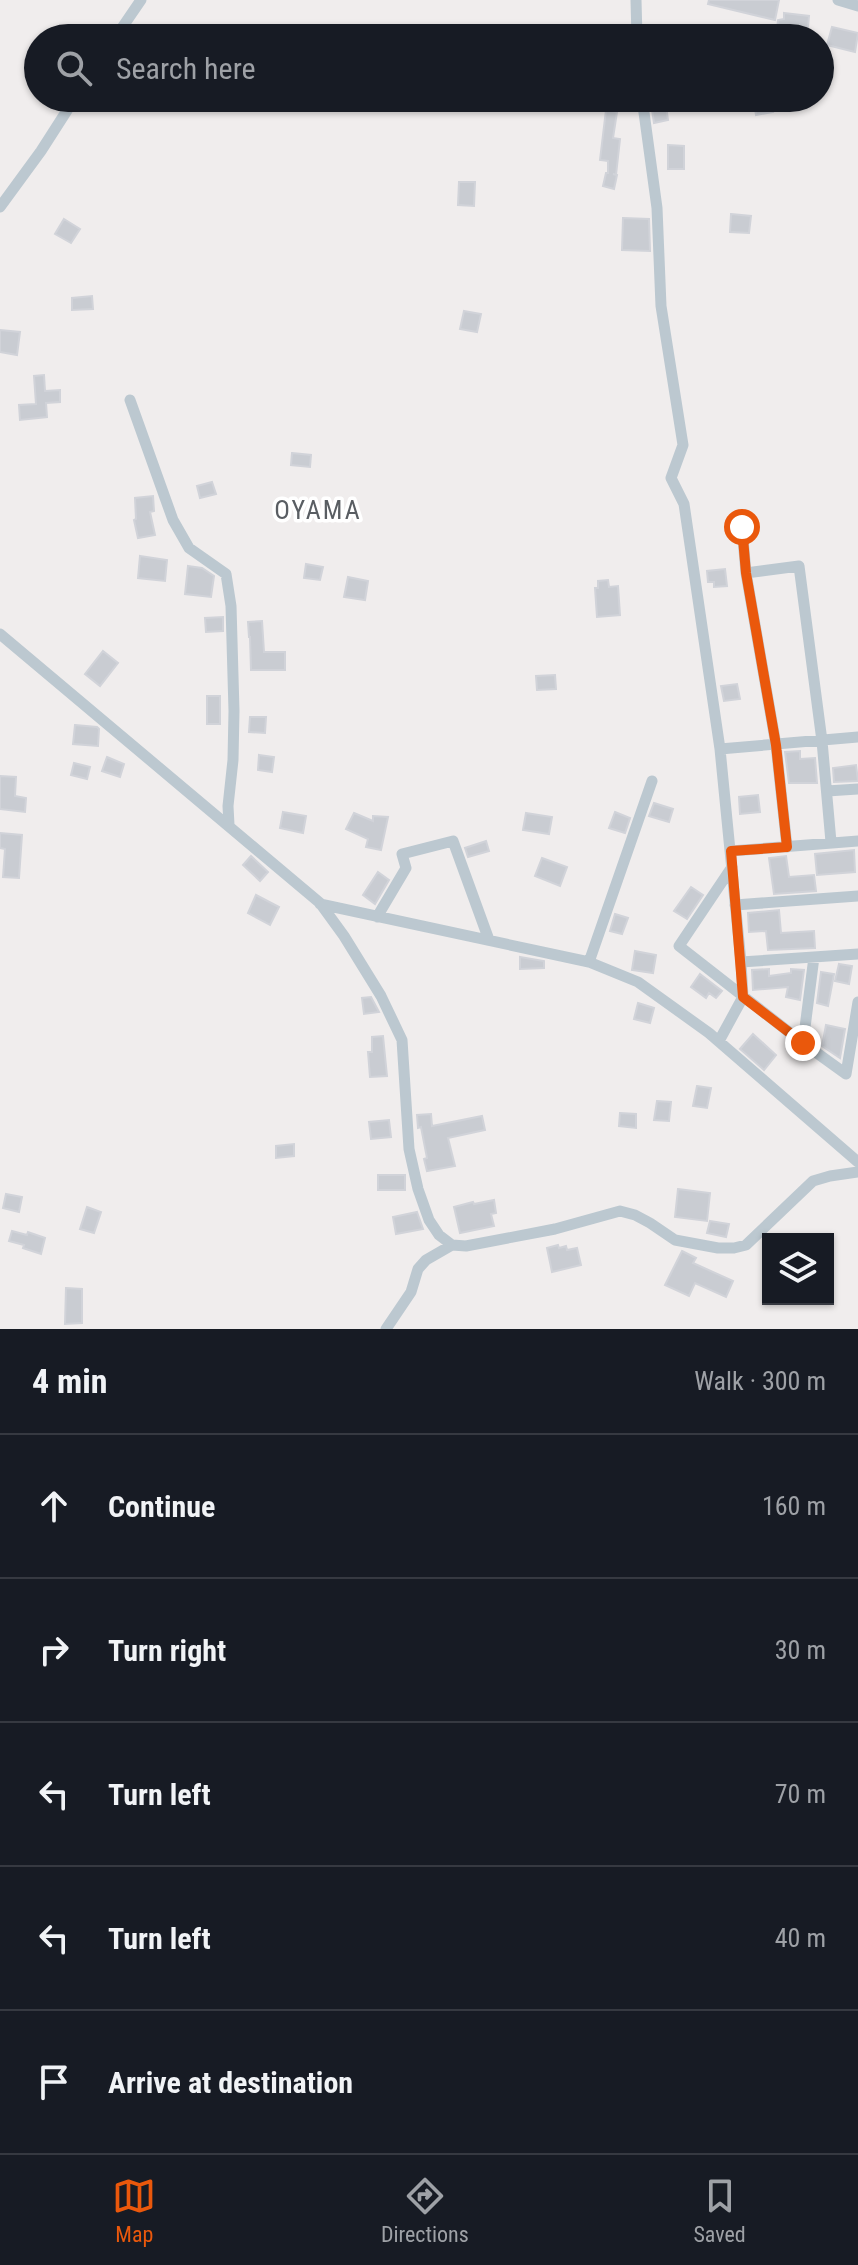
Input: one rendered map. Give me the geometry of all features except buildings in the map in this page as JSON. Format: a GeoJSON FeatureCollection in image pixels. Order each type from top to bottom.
{"type":"FeatureCollection","features":[{"type":"Feature","properties":{"kind":"street"},"geometry":{"type":"LineString","coordinates":[[125,24],[141,0]]}},
{"type":"Feature","properties":{"kind":"street"},"geometry":{"type":"LineString","coordinates":[[636,0],[637,24]]}},
{"type":"Feature","properties":{"kind":"street"},"geometry":{"type":"LineString","coordinates":[[838,0],[858,6]]}},
{"type":"Feature","properties":{"kind":"street"},"geometry":{"type":"LineString","coordinates":[[0,207],[66,112]]}},
{"type":"Feature","properties":{"kind":"street"},"geometry":{"type":"LineString","coordinates":[[644,112],[657,208],[661,306],[683,445],[671,478],[684,504],[720,749],[741,962],[743,997],[719,1041]]}},
{"type":"Feature","properties":{"kind":"street"},"geometry":{"type":"LineString","coordinates":[[130,400],[173,520],[189,548],[226,574],[231,606],[234,711],[229,825]]}},
{"type":"Feature","properties":{"kind":"street"},"geometry":{"type":"LineString","coordinates":[[742,527],[746,573],[776,745],[787,847]]}},
{"type":"Feature","properties":{"kind":"street"},"geometry":{"type":"LineString","coordinates":[[746,573],[799,566],[822,741],[831,842]]}},
{"type":"Feature","properties":{"kind":"street"},"geometry":{"type":"LineString","coordinates":[[0,634],[320,903],[381,996],[402,1040],[409,1149],[418,1189],[429,1220],[439,1235],[452,1245],[466,1246],[555,1229],[620,1211],[635,1215],[675,1240],[734,1248],[746,1245],[813,1181],[858,1172]]}},
{"type":"Feature","properties":{"kind":"street"},"geometry":{"type":"LineString","coordinates":[[720,749],[858,737]]}},
{"type":"Feature","properties":{"kind":"street"},"geometry":{"type":"LineString","coordinates":[[589,962],[652,781]]}},
{"type":"Feature","properties":{"kind":"street"},"geometry":{"type":"LineString","coordinates":[[827,791],[858,789]]}},
{"type":"Feature","properties":{"kind":"street"},"geometry":{"type":"LineString","coordinates":[[377,917],[406,868],[402,854],[453,841],[489,940]]}},
{"type":"Feature","properties":{"kind":"street"},"geometry":{"type":"LineString","coordinates":[[731,851],[858,841]]}},
{"type":"Feature","properties":{"kind":"street"},"geometry":{"type":"LineString","coordinates":[[732,866],[679,946],[846,1074],[858,1002]]}},
{"type":"Feature","properties":{"kind":"street"},"geometry":{"type":"LineString","coordinates":[[735,905],[858,896]]}},
{"type":"Feature","properties":{"kind":"street"},"geometry":{"type":"LineString","coordinates":[[320,903],[589,962],[638,982],[719,1041],[858,1162]]}},
{"type":"Feature","properties":{"kind":"street"},"geometry":{"type":"LineString","coordinates":[[741,962],[858,954]]}},
{"type":"Feature","properties":{"kind":"street"},"geometry":{"type":"LineString","coordinates":[[803,1043],[814,957]]}},
{"type":"Feature","properties":{"kind":"street"},"geometry":{"type":"LineString","coordinates":[[386,1329],[411,1292],[418,1269],[426,1260],[452,1245]]}},
{"type":"Feature","properties":{"kind":"district","name":"OYAMA"},"geometry":{"type":"Point","coordinates":[318,510]}},
{"type":"Feature","properties":{"kind":"route"},"geometry":{"type":"LineString","coordinates":[[742,527],[746,573],[776,745],[787,847],[731,851],[743,997],[803,1043]]}}]}
